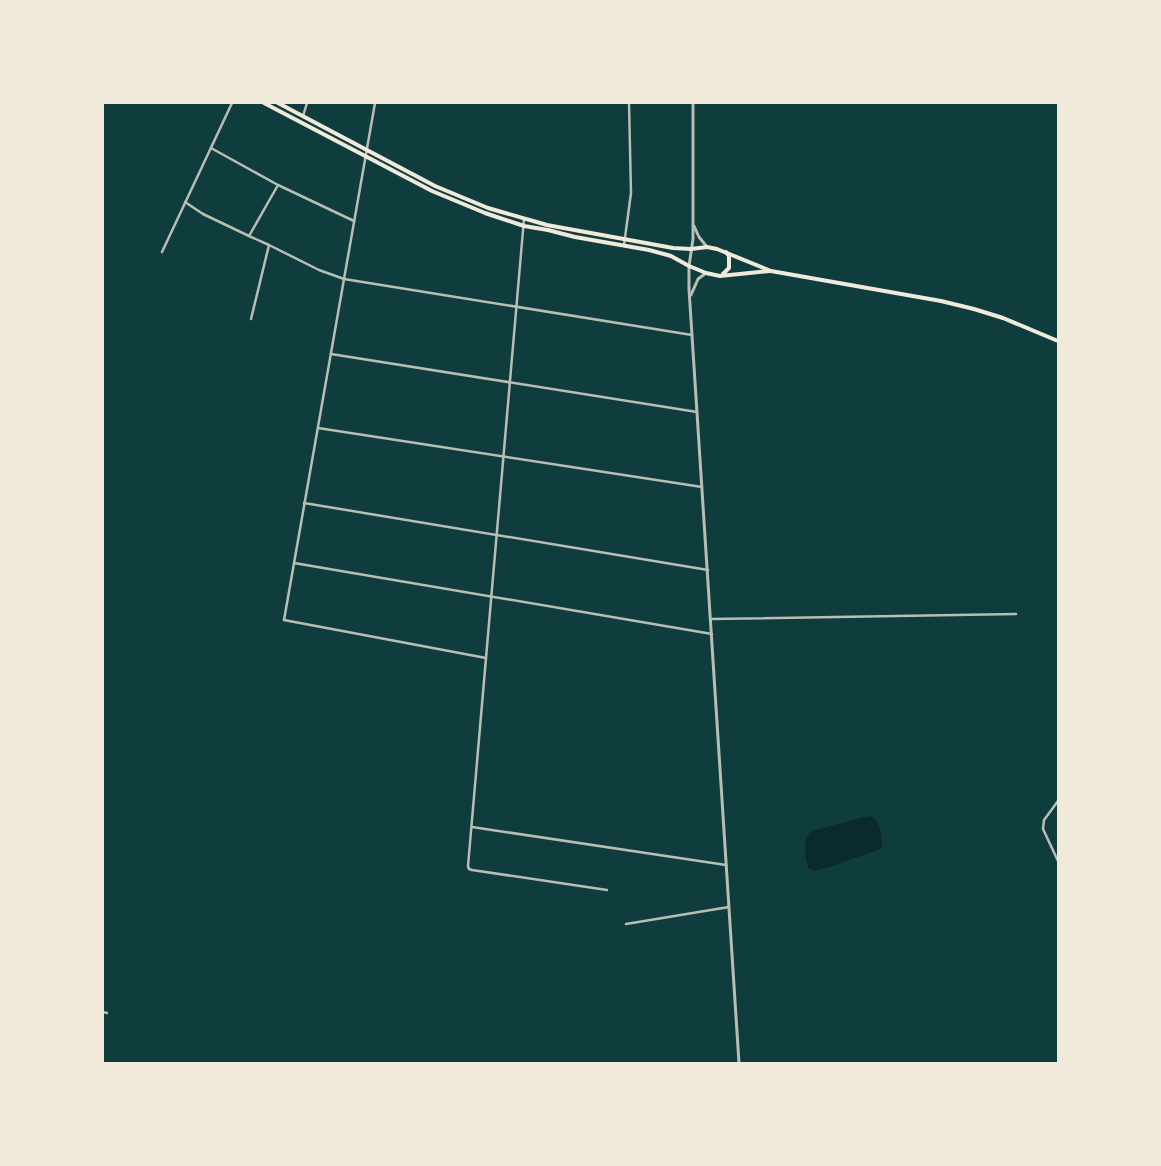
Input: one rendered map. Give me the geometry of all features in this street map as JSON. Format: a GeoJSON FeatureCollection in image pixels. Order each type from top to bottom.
{"type":"FeatureCollection","features":[{"type":"Feature","properties":{"kind":"main road"},"geometry":{"type":"LineString","coordinates":[[264,103],[432,191],[485,213],[524,226],[548,230],[574,237],[649,250],[671,256],[706,274],[720,276],[771,271]]}},
{"type":"Feature","properties":{"kind":"main road"},"geometry":{"type":"LineString","coordinates":[[278,103],[435,186],[488,208],[524,219],[673,248],[691,249],[707,247],[726,252],[771,271],[941,301],[974,309],[1003,318],[1058,341]]}},
{"type":"Feature","properties":{"kind":"main road"},"geometry":{"type":"LineString","coordinates":[[720,276],[729,268],[729,256],[726,252]]}},
{"type":"Feature","properties":{"kind":"street"},"geometry":{"type":"LineString","coordinates":[[162,252],[232,103]]}},
{"type":"Feature","properties":{"kind":"street"},"geometry":{"type":"LineString","coordinates":[[303,116],[307,103]]}},
{"type":"Feature","properties":{"kind":"street"},"geometry":{"type":"LineString","coordinates":[[375,103],[284,620],[486,658]]}},
{"type":"Feature","properties":{"kind":"street"},"geometry":{"type":"LineString","coordinates":[[624,245],[631,193],[629,103]]}},
{"type":"Feature","properties":{"kind":"street"},"geometry":{"type":"LineString","coordinates":[[693,103],[693,225],[688,266],[739,1063]]}},
{"type":"Feature","properties":{"kind":"street"},"geometry":{"type":"LineString","coordinates":[[211,148],[278,185],[354,221]]}},
{"type":"Feature","properties":{"kind":"street"},"geometry":{"type":"LineString","coordinates":[[249,236],[278,185]]}},
{"type":"Feature","properties":{"kind":"street"},"geometry":{"type":"LineString","coordinates":[[185,202],[203,214],[270,245],[319,270],[344,279],[693,335]]}},
{"type":"Feature","properties":{"kind":"street"},"geometry":{"type":"LineString","coordinates":[[524,219],[468,866],[469,869],[472,870],[607,890]]}},
{"type":"Feature","properties":{"kind":"street"},"geometry":{"type":"LineString","coordinates":[[693,225],[699,238],[707,247]]}},
{"type":"Feature","properties":{"kind":"street"},"geometry":{"type":"LineString","coordinates":[[251,319],[270,245]]}},
{"type":"Feature","properties":{"kind":"street"},"geometry":{"type":"LineString","coordinates":[[690,297],[698,279],[706,274]]}},
{"type":"Feature","properties":{"kind":"street"},"geometry":{"type":"LineString","coordinates":[[331,354],[698,412]]}},
{"type":"Feature","properties":{"kind":"street"},"geometry":{"type":"LineString","coordinates":[[318,428],[702,487]]}},
{"type":"Feature","properties":{"kind":"street"},"geometry":{"type":"LineString","coordinates":[[304,503],[708,570]]}},
{"type":"Feature","properties":{"kind":"street"},"geometry":{"type":"LineString","coordinates":[[294,563],[712,634]]}},
{"type":"Feature","properties":{"kind":"street"},"geometry":{"type":"LineString","coordinates":[[711,619],[1016,614]]}},
{"type":"Feature","properties":{"kind":"street"},"geometry":{"type":"LineString","coordinates":[[1058,801],[1044,820],[1043,829],[1044,834],[1058,861]]}},
{"type":"Feature","properties":{"kind":"street"},"geometry":{"type":"LineString","coordinates":[[472,827],[726,865]]}},
{"type":"Feature","properties":{"kind":"street"},"geometry":{"type":"LineString","coordinates":[[626,924],[729,907]]}},
{"type":"Feature","properties":{"kind":"water"},"geometry":{"type":"Polygon","coordinates":[[[872,816],[881,831],[881,849],[814,871],[808,868],[805,843],[806,838],[812,831],[872,816]]]}}]}
